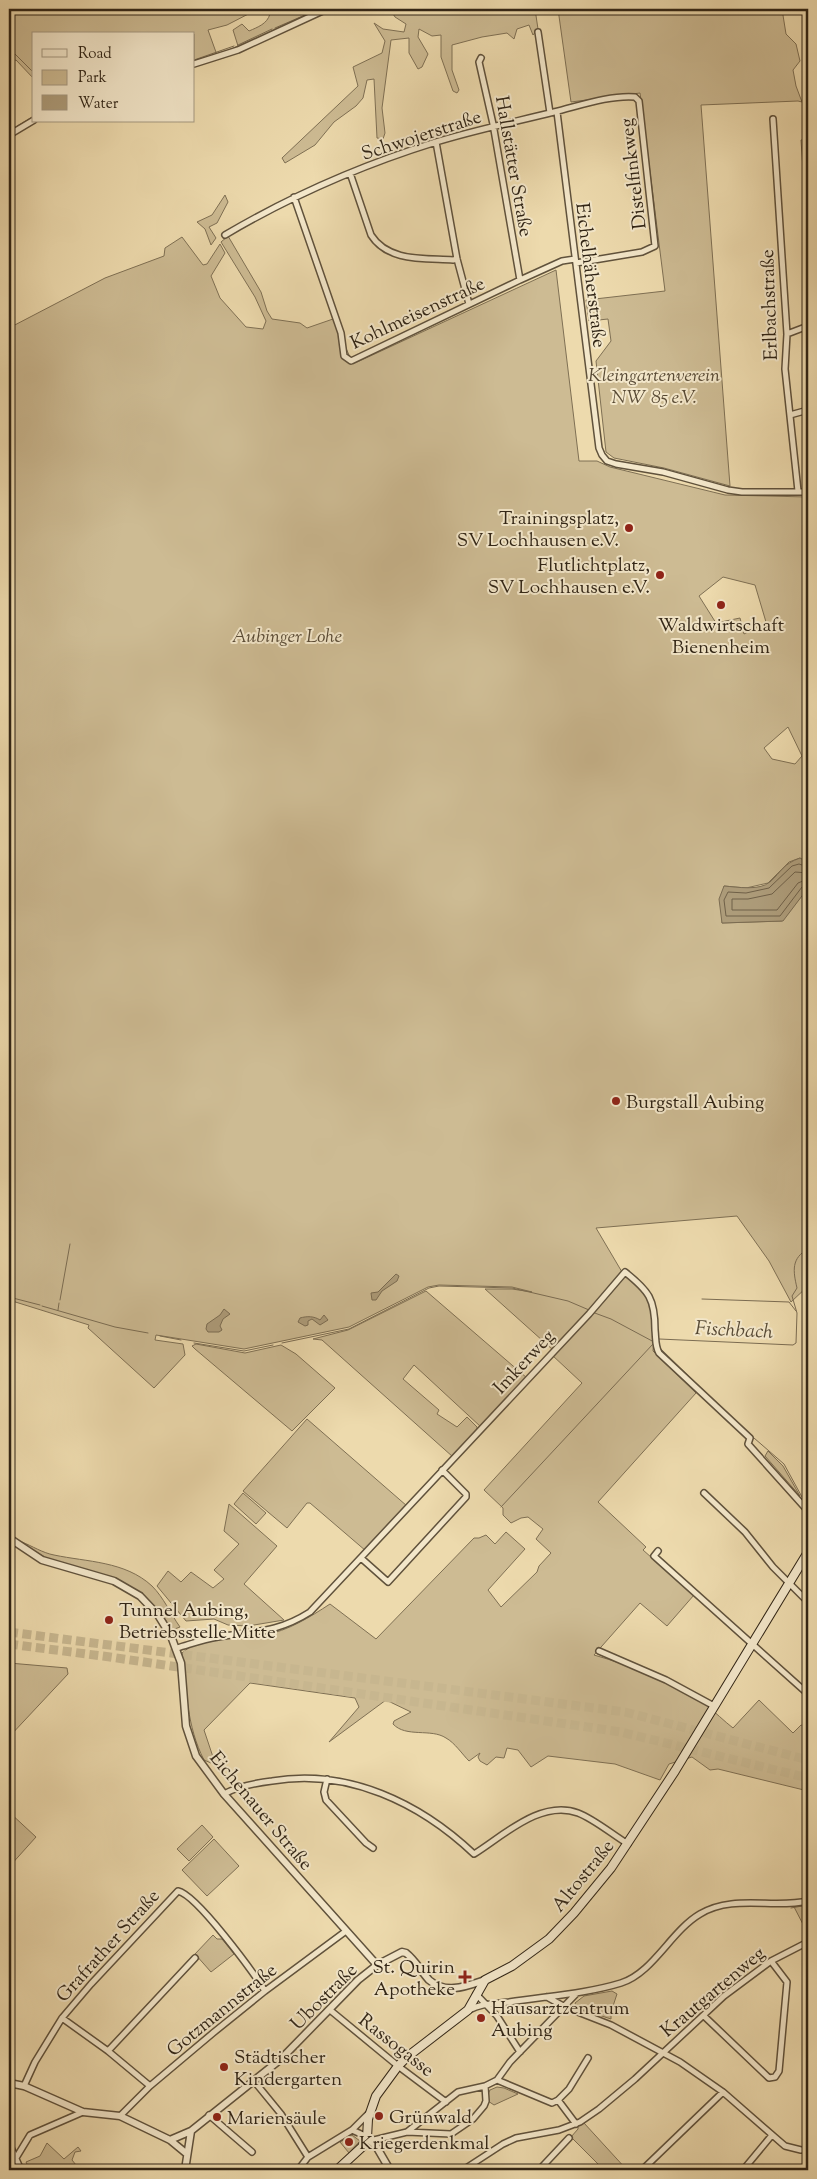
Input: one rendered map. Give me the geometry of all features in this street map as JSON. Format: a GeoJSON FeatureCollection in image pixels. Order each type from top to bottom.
{"type":"FeatureCollection","features":[{"type":"Feature","properties":{"kind":"main road","name":"Altostraße"},"geometry":{"type":"LineString","coordinates":[[367,2138],[370,2112],[376,2096],[398,2066],[468,2010],[485,1980],[512,1966],[549,1939],[594,1889],[628,1844],[808,1552]]}},
{"type":"Feature","properties":{"kind":"main road"},"geometry":{"type":"LineString","coordinates":[[338,2170],[362,2147],[367,2138]]}},
{"type":"Feature","properties":{"kind":"street"},"geometry":{"type":"LineString","coordinates":[[195,64],[238,50],[327,9]]}},
{"type":"Feature","properties":{"kind":"street"},"geometry":{"type":"LineString","coordinates":[[538,32],[550,113]]}},
{"type":"Feature","properties":{"kind":"street","name":"Hallstätter Straße"},"geometry":{"type":"LineString","coordinates":[[480,58],[520,280]]}},
{"type":"Feature","properties":{"kind":"street","name":"Schwojerstraße"},"geometry":{"type":"LineString","coordinates":[[225,235],[294,197],[350,173],[436,142],[550,113],[621,98],[635,96],[638,99]]}},
{"type":"Feature","properties":{"kind":"street","name":"Distelfinkweg"},"geometry":{"type":"LineString","coordinates":[[638,99],[655,246]]}},
{"type":"Feature","properties":{"kind":"street","name":"Eichelhäherstraße"},"geometry":{"type":"LineString","coordinates":[[557,112],[599,448],[607,461],[663,472],[735,491],[798,491]]}},
{"type":"Feature","properties":{"kind":"street","name":"Erlbachstraße"},"geometry":{"type":"LineString","coordinates":[[773,119],[787,334],[785,369],[798,491]]}},
{"type":"Feature","properties":{"kind":"street"},"geometry":{"type":"LineString","coordinates":[[9,135],[32,121]]}},
{"type":"Feature","properties":{"kind":"street"},"geometry":{"type":"LineString","coordinates":[[436,142],[457,259],[469,304]]}},
{"type":"Feature","properties":{"kind":"street"},"geometry":{"type":"LineString","coordinates":[[350,173],[371,235],[376,243],[392,255],[457,259]]}},
{"type":"Feature","properties":{"kind":"street","name":"Kohlmeisenstraße"},"geometry":{"type":"LineString","coordinates":[[294,197],[341,333],[344,356],[347,360],[351,361],[562,261],[576,261],[642,252],[655,246]]}},
{"type":"Feature","properties":{"kind":"street"},"geometry":{"type":"LineString","coordinates":[[787,334],[808,326]]}},
{"type":"Feature","properties":{"kind":"street"},"geometry":{"type":"LineString","coordinates":[[790,415],[808,410]]}},
{"type":"Feature","properties":{"kind":"street"},"geometry":{"type":"LineString","coordinates":[[798,491],[808,492]]}},
{"type":"Feature","properties":{"kind":"street","name":"Imkerweg"},"geometry":{"type":"LineString","coordinates":[[177,1648],[220,1637],[261,1632],[298,1620],[318,1605],[591,1312],[625,1272],[640,1284],[651,1297],[655,1312],[656,1347],[674,1368],[750,1438],[748,1444],[808,1511]]}},
{"type":"Feature","properties":{"kind":"street"},"geometry":{"type":"LineString","coordinates":[[362,1558],[388,1582],[430,1537],[466,1497],[466,1494],[442,1470]]}},
{"type":"Feature","properties":{"kind":"street"},"geometry":{"type":"LineString","coordinates":[[704,1493],[745,1532],[808,1602]]}},
{"type":"Feature","properties":{"kind":"street","name":"Eichenauer Straße"},"geometry":{"type":"LineString","coordinates":[[9,1538],[42,1560],[114,1581],[140,1596],[158,1615],[177,1648],[182,1672],[186,1726],[190,1743],[196,1756],[224,1794],[377,1965]]}},
{"type":"Feature","properties":{"kind":"street"},"geometry":{"type":"LineString","coordinates":[[658,1551],[654,1556],[808,1694]]}},
{"type":"Feature","properties":{"kind":"street"},"geometry":{"type":"LineString","coordinates":[[599,1651],[666,1680],[714,1706]]}},
{"type":"Feature","properties":{"kind":"street"},"geometry":{"type":"LineString","coordinates":[[224,1794],[251,1785],[288,1778],[348,1782],[376,1791],[417,1810],[449,1832],[474,1854],[529,1820],[554,1810],[579,1813],[628,1844]]}},
{"type":"Feature","properties":{"kind":"street"},"geometry":{"type":"LineString","coordinates":[[327,1780],[324,1792],[326,1800],[373,1848]]}},
{"type":"Feature","properties":{"kind":"street","name":"Grafrather Straße"},"geometry":{"type":"LineString","coordinates":[[24,2086],[35,2062],[62,2018],[91,1984],[178,1891],[187,1896],[208,1917],[266,1991]]}},
{"type":"Feature","properties":{"kind":"street"},"geometry":{"type":"LineString","coordinates":[[468,2010],[479,2005],[547,1997],[622,1983],[630,1979],[656,1957],[682,1927],[701,1913],[722,1905],[746,1903],[788,1905],[808,1901]]}},
{"type":"Feature","properties":{"kind":"street","name":"Gotzmannstraße"},"geometry":{"type":"LineString","coordinates":[[120,2116],[150,2086],[266,1991],[346,1931]]}},
{"type":"Feature","properties":{"kind":"street","name":"Krautgartenweg"},"geometry":{"type":"LineString","coordinates":[[463,2170],[503,2144],[516,2138],[559,2130],[576,2124],[599,2109],[724,1996],[771,1960],[808,1942]]}},
{"type":"Feature","properties":{"kind":"street","name":"Ubostraße"},"geometry":{"type":"LineString","coordinates":[[170,2140],[191,2131],[254,2081],[281,2059],[358,1980],[377,1965],[402,1952],[406,1953],[430,1980],[440,1987],[467,1986],[485,1980]]}},
{"type":"Feature","properties":{"kind":"street"},"geometry":{"type":"LineString","coordinates":[[108,2051],[195,1958]]}},
{"type":"Feature","properties":{"kind":"street"},"geometry":{"type":"LineString","coordinates":[[704,2016],[769,2078],[775,2077],[779,2071],[787,1982],[771,1960]]}},
{"type":"Feature","properties":{"kind":"street"},"geometry":{"type":"LineString","coordinates":[[467,1986],[497,2016],[520,2052]]}},
{"type":"Feature","properties":{"kind":"street"},"geometry":{"type":"LineString","coordinates":[[407,2132],[458,2092],[485,2086],[497,2080],[520,2052],[579,1991]]}},
{"type":"Feature","properties":{"kind":"street"},"geometry":{"type":"LineString","coordinates":[[547,1997],[565,2007],[611,2025],[662,2052],[698,2074],[722,2092],[785,2146],[802,2150]]}},
{"type":"Feature","properties":{"kind":"street","name":"Rassogasse"},"geometry":{"type":"LineString","coordinates":[[330,2010],[398,2066],[446,2102]]}},
{"type":"Feature","properties":{"kind":"street"},"geometry":{"type":"LineString","coordinates":[[62,2018],[108,2051],[150,2086]]}},
{"type":"Feature","properties":{"kind":"street"},"geometry":{"type":"LineString","coordinates":[[497,2080],[552,2103],[569,2089],[588,2058]]}},
{"type":"Feature","properties":{"kind":"street"},"geometry":{"type":"LineString","coordinates":[[254,2081],[281,2114],[308,2157]]}},
{"type":"Feature","properties":{"kind":"street"},"geometry":{"type":"LineString","coordinates":[[9,2082],[24,2086],[83,2112],[120,2116],[170,2140],[187,2154]]}},
{"type":"Feature","properties":{"kind":"street"},"geometry":{"type":"LineString","coordinates":[[367,2138],[382,2139],[407,2132],[451,2134],[460,2130],[484,2106],[486,2101],[485,2086]]}},
{"type":"Feature","properties":{"kind":"street"},"geometry":{"type":"LineString","coordinates":[[642,2170],[722,2092]]}},
{"type":"Feature","properties":{"kind":"street"},"geometry":{"type":"LineString","coordinates":[[558,2100],[576,2124]]}},
{"type":"Feature","properties":{"kind":"street"},"geometry":{"type":"LineString","coordinates":[[16,2158],[30,2135],[83,2112]]}},
{"type":"Feature","properties":{"kind":"street"},"geometry":{"type":"LineString","coordinates":[[298,2170],[308,2157],[352,2130],[370,2112]]}},
{"type":"Feature","properties":{"kind":"street"},"geometry":{"type":"LineString","coordinates":[[209,2115],[252,2152]]}},
{"type":"Feature","properties":{"kind":"street"},"geometry":{"type":"LineString","coordinates":[[352,2130],[367,2138],[376,2146],[390,2170]]}},
{"type":"Feature","properties":{"kind":"street"},"geometry":{"type":"LineString","coordinates":[[185,2170],[191,2131]]}},
{"type":"Feature","properties":{"kind":"street"},"geometry":{"type":"LineString","coordinates":[[743,2170],[772,2135]]}},
{"type":"Feature","properties":{"kind":"street"},"geometry":{"type":"LineString","coordinates":[[539,2170],[569,2138]]}},
{"type":"Feature","properties":{"kind":"street"},"geometry":{"type":"LineString","coordinates":[[9,2143],[21,2170]]}},
{"type":"Feature","properties":{"kind":"green space"},"geometry":{"type":"Polygon","coordinates":[[[9,9],[258,9],[227,25],[208,30],[217,55],[238,46],[233,30],[242,24],[249,31],[264,23],[270,14],[267,9],[277,9],[286,12],[289,9],[334,9],[223,58],[195,65],[195,32],[32,32],[32,77],[16,60],[9,62],[9,9]]]}},
{"type":"Feature","properties":{"kind":"green space"},"geometry":{"type":"Polygon","coordinates":[[[390,9],[535,9],[538,29],[533,35],[529,25],[517,29],[514,39],[507,33],[452,45],[452,70],[459,90],[457,93],[453,91],[441,57],[441,35],[432,36],[419,29],[418,37],[428,54],[422,67],[418,69],[409,53],[409,38],[391,40],[382,108],[385,133],[383,139],[377,138],[374,79],[367,80],[363,98],[356,106],[334,122],[315,145],[285,163],[282,158],[358,86],[353,67],[382,53],[385,41],[374,23],[383,29],[404,32],[406,24],[395,17],[390,9]]]}},
{"type":"Feature","properties":{"kind":"green space","name":"Kleingartenverein NW 85 e.V."},"geometry":{"type":"Polygon","coordinates":[[[558,9],[782,9],[786,34],[796,44],[800,61],[793,70],[802,102],[701,105],[730,486],[664,468],[614,458],[606,452],[596,361],[611,341],[608,319],[589,321],[586,300],[665,291],[640,93],[571,102],[558,9]]]}},
{"type":"Feature","properties":{"kind":"green space"},"geometry":{"type":"Polygon","coordinates":[[[808,139],[808,184],[804,184],[801,140],[808,139]]]}},
{"type":"Feature","properties":{"kind":"green space"},"geometry":{"type":"Polygon","coordinates":[[[225,195],[228,202],[217,223],[209,227],[216,238],[211,245],[205,229],[197,222],[212,215],[225,195]]]}},
{"type":"Feature","properties":{"kind":"green space","name":"Aubinger Lohe"},"geometry":{"type":"Polygon","coordinates":[[[228,236],[261,292],[267,311],[272,319],[300,323],[307,328],[333,319],[353,364],[556,270],[579,461],[597,461],[610,467],[725,495],[808,497],[808,863],[800,858],[789,862],[768,883],[746,888],[724,886],[722,923],[782,921],[808,888],[808,1286],[791,1302],[769,1261],[737,1216],[596,1228],[622,1272],[590,1311],[553,1350],[485,1289],[512,1289],[532,1292],[512,1287],[439,1285],[428,1287],[349,1327],[244,1349],[156,1335],[155,1340],[183,1344],[185,1355],[154,1388],[88,1328],[89,1325],[9,1300],[9,328],[105,278],[164,256],[165,248],[182,237],[203,265],[207,264],[220,244],[225,253],[211,276],[220,298],[246,327],[263,329],[266,321],[255,297],[221,242],[228,236]],[[723,577],[699,596],[716,623],[740,618],[744,634],[766,622],[755,585],[723,577]],[[788,727],[764,748],[772,759],[795,764],[802,756],[788,727]]]}},
{"type":"Feature","properties":{"kind":"green space"},"geometry":{"type":"Polygon","coordinates":[[[625,1275],[629,1276],[650,1298],[654,1337],[653,1351],[696,1393],[598,1502],[646,1547],[643,1550],[694,1595],[667,1626],[640,1603],[594,1655],[638,1669],[694,1696],[733,1728],[759,1700],[793,1733],[801,1725],[805,1726],[808,1723],[808,1791],[718,1769],[710,1770],[692,1757],[669,1764],[660,1780],[615,1764],[548,1756],[531,1767],[518,1750],[507,1748],[504,1758],[496,1757],[487,1765],[480,1761],[478,1757],[480,1753],[469,1761],[452,1743],[440,1735],[405,1731],[398,1728],[393,1724],[394,1721],[411,1712],[386,1700],[329,1742],[359,1707],[355,1698],[250,1683],[204,1730],[213,1757],[211,1763],[204,1760],[194,1734],[186,1694],[182,1653],[190,1647],[210,1640],[273,1633],[298,1623],[330,1604],[376,1639],[474,1538],[486,1535],[495,1544],[506,1532],[525,1549],[488,1590],[501,1607],[537,1572],[539,1566],[551,1553],[536,1539],[543,1529],[528,1517],[511,1523],[503,1515],[503,1508],[484,1490],[582,1383],[552,1355],[625,1275]]]}},
{"type":"Feature","properties":{"kind":"green space"},"geometry":{"type":"Polygon","coordinates":[[[426,1291],[527,1378],[481,1427],[414,1365],[403,1379],[439,1410],[437,1414],[457,1427],[467,1417],[477,1427],[477,1431],[453,1457],[322,1340],[313,1339],[348,1330],[426,1291]]]}},
{"type":"Feature","properties":{"kind":"green space"},"geometry":{"type":"Polygon","coordinates":[[[196,1344],[245,1353],[281,1345],[296,1354],[335,1388],[292,1431],[192,1346],[196,1344]]]}},
{"type":"Feature","properties":{"kind":"green space"},"geometry":{"type":"Polygon","coordinates":[[[307,1419],[407,1506],[366,1551],[310,1503],[307,1503],[287,1528],[243,1491],[307,1419]]]}},
{"type":"Feature","properties":{"kind":"green space"},"geometry":{"type":"Polygon","coordinates":[[[768,1451],[783,1466],[800,1496],[765,1456],[768,1451]]]}},
{"type":"Feature","properties":{"kind":"green space"},"geometry":{"type":"Polygon","coordinates":[[[243,1493],[266,1513],[256,1524],[234,1504],[243,1493]]]}},
{"type":"Feature","properties":{"kind":"green space"},"geometry":{"type":"Polygon","coordinates":[[[229,1504],[277,1546],[244,1584],[284,1620],[248,1626],[228,1625],[214,1619],[186,1621],[157,1586],[168,1571],[181,1582],[191,1572],[213,1588],[224,1579],[214,1570],[239,1544],[224,1531],[229,1504]]]}},
{"type":"Feature","properties":{"kind":"green space"},"geometry":{"type":"Polygon","coordinates":[[[22,1542],[50,1554],[105,1564],[130,1572],[152,1586],[180,1627],[172,1630],[161,1613],[147,1598],[121,1581],[50,1560],[22,1542]]]}},
{"type":"Feature","properties":{"kind":"green space"},"geometry":{"type":"Polygon","coordinates":[[[9,1663],[67,1668],[68,1674],[9,1737],[9,1663]]]}},
{"type":"Feature","properties":{"kind":"green space"},"geometry":{"type":"Polygon","coordinates":[[[9,1812],[36,1837],[9,1867],[9,1812]]]}},
{"type":"Feature","properties":{"kind":"green space"},"geometry":{"type":"Polygon","coordinates":[[[202,1825],[213,1837],[189,1861],[177,1849],[202,1825]]]}},
{"type":"Feature","properties":{"kind":"green space"},"geometry":{"type":"Polygon","coordinates":[[[214,1839],[239,1866],[207,1896],[182,1870],[214,1839]]]}},
{"type":"Feature","properties":{"kind":"green space"},"geometry":{"type":"Polygon","coordinates":[[[808,1899],[808,1934],[792,1903],[808,1899]]]}},
{"type":"Feature","properties":{"kind":"green space"},"geometry":{"type":"Polygon","coordinates":[[[213,1935],[217,1939],[222,1939],[234,1954],[211,1972],[195,1954],[213,1935]]]}},
{"type":"Feature","properties":{"kind":"green space"},"geometry":{"type":"Polygon","coordinates":[[[612,1991],[617,1994],[611,2012],[611,2019],[577,2008],[575,2003],[584,1996],[612,1991]]]}},
{"type":"Feature","properties":{"kind":"green space"},"geometry":{"type":"Polygon","coordinates":[[[497,2087],[518,2094],[494,2105],[488,2101],[487,2096],[490,2090],[497,2087]]]}},
{"type":"Feature","properties":{"kind":"green space"},"geometry":{"type":"Polygon","coordinates":[[[584,2123],[627,2170],[604,2170],[571,2137],[578,2129],[578,2125],[584,2123]]]}},
{"type":"Feature","properties":{"kind":"green space"},"geometry":{"type":"Polygon","coordinates":[[[352,2135],[360,2141],[349,2153],[340,2142],[352,2135]]]}},
{"type":"Feature","properties":{"kind":"green space"},"geometry":{"type":"Polygon","coordinates":[[[47,2143],[64,2159],[78,2147],[81,2151],[75,2152],[72,2160],[80,2170],[30,2170],[26,2162],[40,2156],[47,2143]]]}},
{"type":"Feature","properties":{"kind":"water"},"geometry":{"type":"Polygon","coordinates":[[[800,858],[808,863],[808,888],[783,921],[722,923],[719,899],[724,886],[760,887],[770,882],[786,865],[800,858]]]}},
{"type":"Feature","properties":{"kind":"water"},"geometry":{"type":"Polygon","coordinates":[[[396,1274],[399,1276],[397,1281],[382,1291],[376,1300],[372,1300],[371,1293],[378,1292],[396,1274]]]}},
{"type":"Feature","properties":{"kind":"water"},"geometry":{"type":"Polygon","coordinates":[[[224,1309],[230,1314],[223,1319],[220,1326],[222,1330],[219,1332],[208,1332],[206,1329],[207,1324],[220,1315],[224,1309]]]}},
{"type":"Feature","properties":{"kind":"water"},"geometry":{"type":"Polygon","coordinates":[[[324,1315],[328,1320],[320,1325],[312,1319],[305,1326],[298,1322],[300,1318],[305,1317],[313,1317],[320,1320],[324,1315]]]}},
{"type":"Feature","properties":{"kind":"waterway"},"geometry":{"type":"LineString","coordinates":[[275,28],[312,12]]}},
{"type":"Feature","properties":{"kind":"waterway"},"geometry":{"type":"LineString","coordinates":[[238,45],[272,29]]}},
{"type":"Feature","properties":{"kind":"waterway"},"geometry":{"type":"LineString","coordinates":[[195,60],[234,46]]}},
{"type":"Feature","properties":{"kind":"waterway"},"geometry":{"type":"LineString","coordinates":[[9,48],[32,71]]}},
{"type":"Feature","properties":{"kind":"waterway"},"geometry":{"type":"LineString","coordinates":[[9,131],[32,117]]}},
{"type":"Feature","properties":{"kind":"waterway"},"geometry":{"type":"LineString","coordinates":[[60,1300],[70,1244]]}},
{"type":"Feature","properties":{"kind":"waterway","name":"Fischbach"},"geometry":{"type":"LineString","coordinates":[[659,1339],[793,1345],[796,1343],[797,1313],[792,1296],[797,1288],[794,1271],[799,1256],[808,1249]]}},
{"type":"Feature","properties":{"kind":"waterway"},"geometry":{"type":"LineString","coordinates":[[282,1343],[349,1329],[429,1288],[439,1286],[512,1288],[568,1301],[589,1310]]}},
{"type":"Feature","properties":{"kind":"waterway"},"geometry":{"type":"LineString","coordinates":[[9,1297],[40,1305]]}},
{"type":"Feature","properties":{"kind":"waterway"},"geometry":{"type":"LineString","coordinates":[[702,1299],[789,1302],[796,1311]]}},
{"type":"Feature","properties":{"kind":"waterway"},"geometry":{"type":"LineString","coordinates":[[58,1310],[59,1303]]}},
{"type":"Feature","properties":{"kind":"waterway"},"geometry":{"type":"LineString","coordinates":[[655,1303],[658,1339]]}},
{"type":"Feature","properties":{"kind":"waterway"},"geometry":{"type":"LineString","coordinates":[[42,1306],[115,1327],[148,1333]]}},
{"type":"Feature","properties":{"kind":"waterway"},"geometry":{"type":"LineString","coordinates":[[592,1312],[611,1319],[654,1342]]}},
{"type":"Feature","properties":{"kind":"waterway"},"geometry":{"type":"LineString","coordinates":[[160,1336],[181,1340]]}},
{"type":"Feature","properties":{"kind":"waterway"},"geometry":{"type":"LineString","coordinates":[[194,1343],[244,1351],[273,1345]]}},
{"type":"Feature","properties":{"kind":"waterway"},"geometry":{"type":"LineString","coordinates":[[501,1507],[653,1344]]}},
{"type":"Feature","properties":{"kind":"waterway"},"geometry":{"type":"LineString","coordinates":[[660,1348],[714,1401]]}},
{"type":"Feature","properties":{"kind":"waterway"},"geometry":{"type":"LineString","coordinates":[[739,1425],[784,1464],[802,1497],[808,1504]]}},
{"type":"Feature","properties":{"kind":"waterway"},"geometry":{"type":"LineString","coordinates":[[791,1908],[808,1905]]}},
{"type":"Feature","properties":{"kind":"tunnel"},"geometry":{"type":"LineString","coordinates":[[9,1632],[625,1712],[808,1760]]}},
{"type":"Feature","properties":{"kind":"tunnel"},"geometry":{"type":"LineString","coordinates":[[9,1644],[110,1657],[621,1732],[808,1778]]}},
{"type":"Feature","properties":{"kind":"place","name":"Trainingsplatz, SV Lochhausen e.V."},"geometry":{"type":"Point","coordinates":[629,528]}},
{"type":"Feature","properties":{"kind":"place","name":"Flutlichtplatz, SV Lochhausen e.V."},"geometry":{"type":"Point","coordinates":[660,575]}},
{"type":"Feature","properties":{"kind":"place","name":"Waldwirtschaft Bienenheim"},"geometry":{"type":"Point","coordinates":[721,605]}},
{"type":"Feature","properties":{"kind":"place","name":"Burgstall Aubing"},"geometry":{"type":"Point","coordinates":[616,1101]}},
{"type":"Feature","properties":{"kind":"place","name":"Tunnel Aubing, Betriebsstelle Mitte"},"geometry":{"type":"Point","coordinates":[109,1620]}},
{"type":"Feature","properties":{"kind":"place","name":"St. Quirin Apotheke"},"geometry":{"type":"Point","coordinates":[465,1977]}},
{"type":"Feature","properties":{"kind":"place","name":"Hausarztzentrum Aubing"},"geometry":{"type":"Point","coordinates":[481,2018]}},
{"type":"Feature","properties":{"kind":"place","name":"Städtischer Kindergarten"},"geometry":{"type":"Point","coordinates":[224,2067]}},
{"type":"Feature","properties":{"kind":"place","name":"Grünwald"},"geometry":{"type":"Point","coordinates":[379,2116]}},
{"type":"Feature","properties":{"kind":"place","name":"Mariensäule"},"geometry":{"type":"Point","coordinates":[217,2117]}},
{"type":"Feature","properties":{"kind":"place","name":"Kriegerdenkmal"},"geometry":{"type":"Point","coordinates":[349,2142]}}]}
